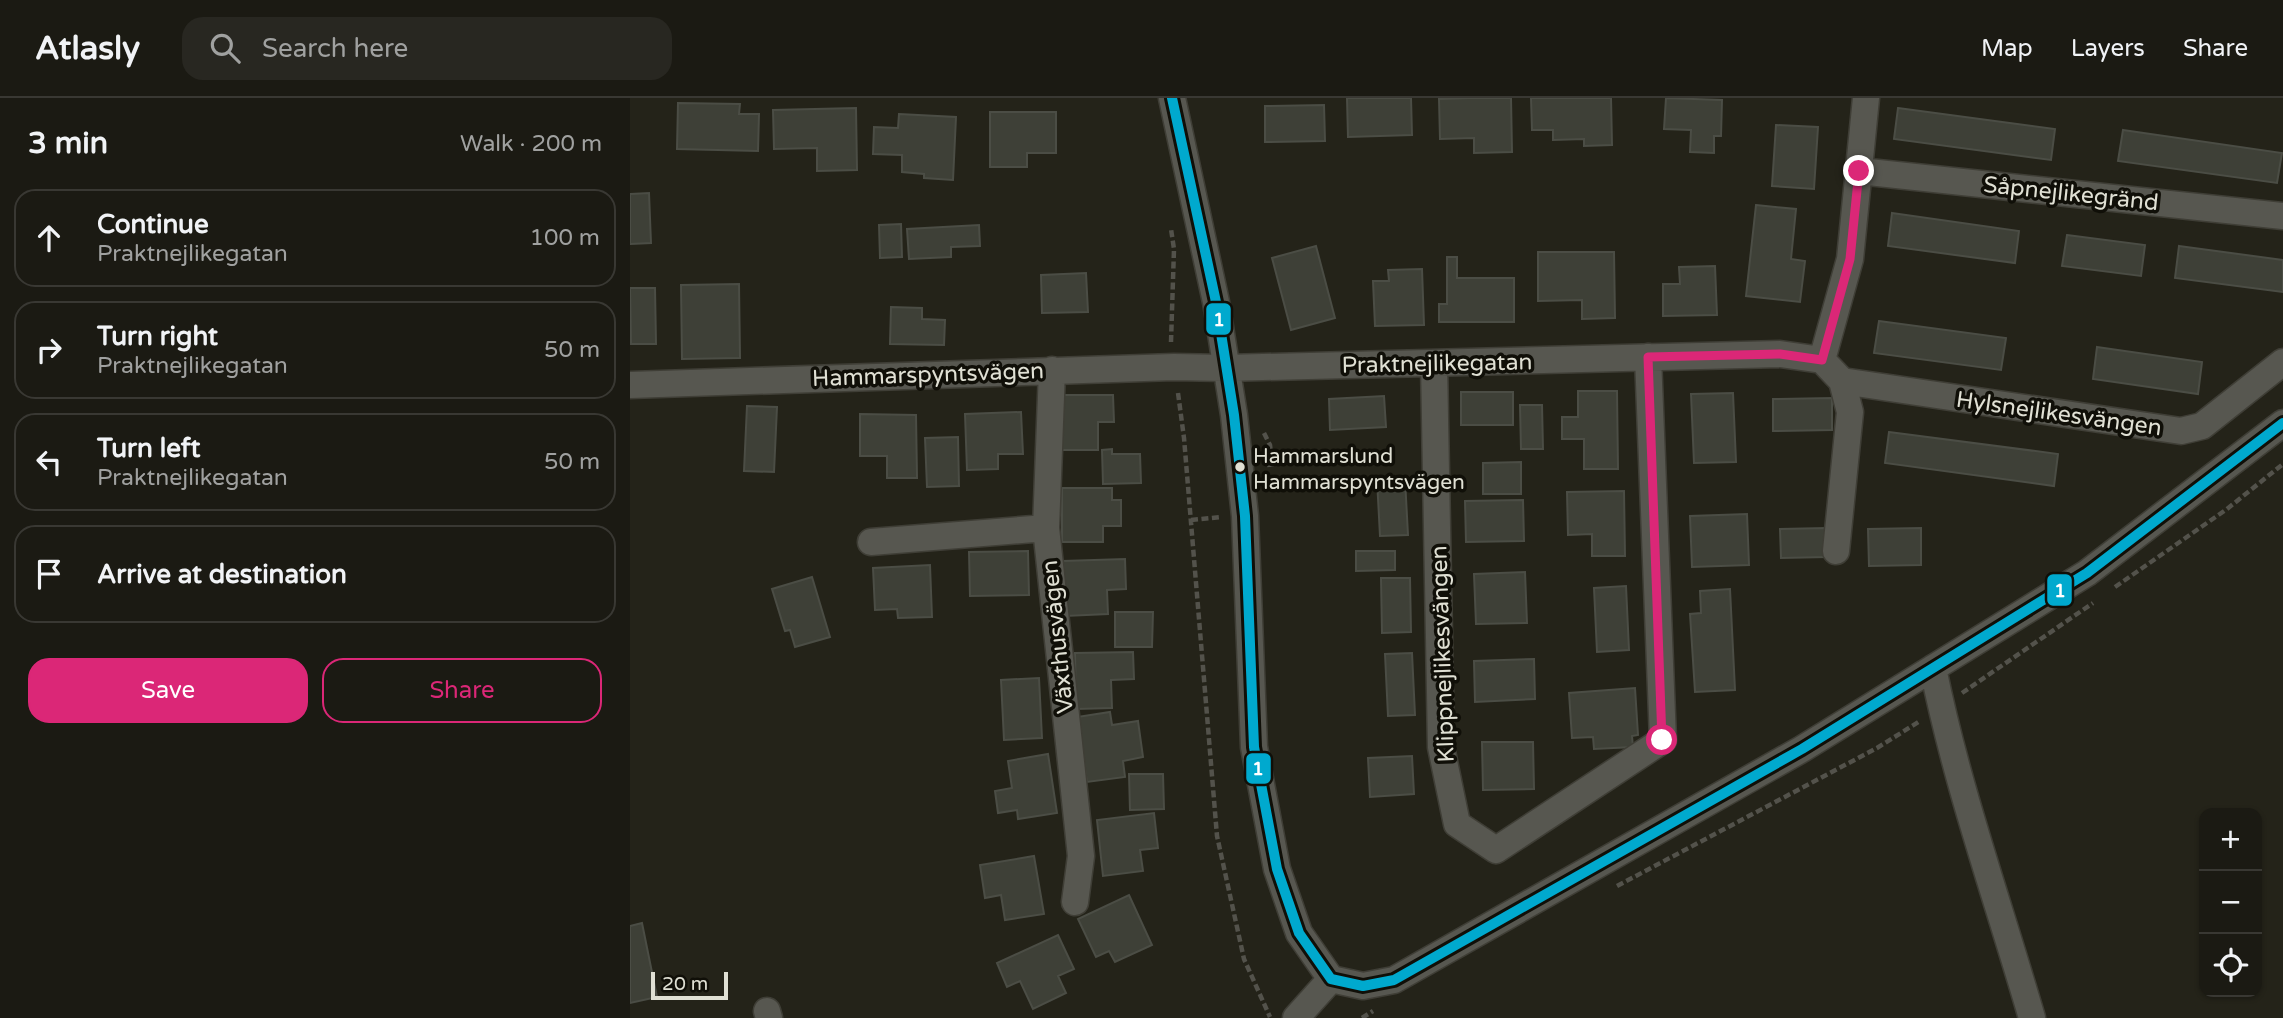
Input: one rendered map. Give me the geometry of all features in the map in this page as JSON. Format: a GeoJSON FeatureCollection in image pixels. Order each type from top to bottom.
{"type":"FeatureCollection","features":[{"type":"Feature","properties":{"kind":"street"},"geometry":{"type":"LineString","coordinates":[[1172,98],[1216,302],[1234,415],[1245,516],[1254,747],[1277,869],[1299,933],[1331,979],[1363,986],[1394,980],[1802,749],[2087,573],[2283,423]]}},
{"type":"Feature","properties":{"kind":"street"},"geometry":{"type":"LineString","coordinates":[[1836,551],[1850,412],[1842,381],[1822,360],[1850,259],[1866,98]]}},
{"type":"Feature","properties":{"kind":"street","name":"Såpnejlikegränd"},"geometry":{"type":"LineString","coordinates":[[1859,171],[2283,216]]}},
{"type":"Feature","properties":{"kind":"street","name":"Praktnejlikegatan"},"geometry":{"type":"LineString","coordinates":[[1226,368],[1780,354],[1822,360]]}},
{"type":"Feature","properties":{"kind":"street","name":"Klippnejlikesvängen"},"geometry":{"type":"LineString","coordinates":[[1434,363],[1441,747],[1457,824],[1496,850],[1662,740],[1648,357]]}},
{"type":"Feature","properties":{"kind":"street","name":"Hylsnejlikesvängen"},"geometry":{"type":"LineString","coordinates":[[1842,381],[2181,431],[2202,426],[2283,362]]}},
{"type":"Feature","properties":{"kind":"street","name":"Hammarspyntsvägen"},"geometry":{"type":"LineString","coordinates":[[630,385],[1052,370],[1226,368]]}},
{"type":"Feature","properties":{"kind":"street","name":"Växthusvägen"},"geometry":{"type":"LineString","coordinates":[[1052,370],[1046,527],[1081,856],[1076,902]]}},
{"type":"Feature","properties":{"kind":"street"},"geometry":{"type":"LineString","coordinates":[[871,542],[1046,527]]}},
{"type":"Feature","properties":{"kind":"street"},"geometry":{"type":"LineString","coordinates":[[1933,668],[1959,783],[1974,823],[2032,1018]]}},
{"type":"Feature","properties":{"kind":"street"},"geometry":{"type":"LineString","coordinates":[[1296,1018],[1331,979]]}},
{"type":"Feature","properties":{"kind":"path"},"geometry":{"type":"LineString","coordinates":[[1170,223],[1174,249],[1170,334],[1184,438],[1217,836],[1244,959],[1271,1018]]}},
{"type":"Feature","properties":{"kind":"path"},"geometry":{"type":"LineString","coordinates":[[1267,465],[1276,464]]}},
{"type":"Feature","properties":{"kind":"path"},"geometry":{"type":"LineString","coordinates":[[1191,520],[1224,517]]}},
{"type":"Feature","properties":{"kind":"building"},"geometry":{"type":"Polygon","coordinates":[[[1347,98],[1411,98],[1412,135],[1348,137],[1347,98]]]}},
{"type":"Feature","properties":{"kind":"building"},"geometry":{"type":"Polygon","coordinates":[[[1511,98],[1512,152],[1474,153],[1474,138],[1440,139],[1439,99],[1511,98]]]}},
{"type":"Feature","properties":{"kind":"building"},"geometry":{"type":"Polygon","coordinates":[[[1531,98],[1611,98],[1612,145],[1584,146],[1584,139],[1553,140],[1553,130],[1532,130],[1531,98]]]}},
{"type":"Feature","properties":{"kind":"building"},"geometry":{"type":"Polygon","coordinates":[[[1666,98],[1722,100],[1721,136],[1714,136],[1714,153],[1690,152],[1691,130],[1664,129],[1666,98]]]}},
{"type":"Feature","properties":{"kind":"building"},"geometry":{"type":"Polygon","coordinates":[[[678,103],[740,104],[739,114],[759,114],[758,151],[677,149],[678,103]]]}},
{"type":"Feature","properties":{"kind":"building"},"geometry":{"type":"Polygon","coordinates":[[[1324,105],[1325,141],[1265,142],[1265,106],[1324,105]]]}},
{"type":"Feature","properties":{"kind":"building"},"geometry":{"type":"Polygon","coordinates":[[[856,108],[857,170],[817,171],[817,148],[774,149],[773,110],[856,108]]]}},
{"type":"Feature","properties":{"kind":"building"},"geometry":{"type":"Polygon","coordinates":[[[1898,108],[2055,129],[2051,160],[1894,139],[1898,108]]]}},
{"type":"Feature","properties":{"kind":"building"},"geometry":{"type":"Polygon","coordinates":[[[990,112],[1056,112],[1056,153],[1027,153],[1027,167],[990,167],[990,112]]]}},
{"type":"Feature","properties":{"kind":"building"},"geometry":{"type":"Polygon","coordinates":[[[899,114],[956,117],[953,180],[924,178],[924,174],[902,172],[902,155],[873,154],[874,127],[898,128],[899,114]]]}},
{"type":"Feature","properties":{"kind":"building"},"geometry":{"type":"Polygon","coordinates":[[[1776,125],[1818,127],[1814,189],[1772,186],[1776,125]]]}},
{"type":"Feature","properties":{"kind":"building"},"geometry":{"type":"Polygon","coordinates":[[[2123,130],[2282,153],[2277,183],[2118,161],[2123,130]]]}},
{"type":"Feature","properties":{"kind":"building"},"geometry":{"type":"Polygon","coordinates":[[[649,193],[651,243],[630,244],[630,194],[649,193]]]}},
{"type":"Feature","properties":{"kind":"building"},"geometry":{"type":"Polygon","coordinates":[[[1756,205],[1796,209],[1791,259],[1805,261],[1800,302],[1746,296],[1756,205]]]}},
{"type":"Feature","properties":{"kind":"building"},"geometry":{"type":"Polygon","coordinates":[[[1892,213],[2019,231],[2015,263],[1888,246],[1892,213]]]}},
{"type":"Feature","properties":{"kind":"building"},"geometry":{"type":"Polygon","coordinates":[[[901,224],[902,257],[880,258],[879,225],[901,224]]]}},
{"type":"Feature","properties":{"kind":"building"},"geometry":{"type":"Polygon","coordinates":[[[979,225],[980,246],[951,247],[951,257],[909,259],[907,229],[979,225]]]}},
{"type":"Feature","properties":{"kind":"building"},"geometry":{"type":"Polygon","coordinates":[[[2067,235],[2145,245],[2141,276],[2062,266],[2067,235]]]}},
{"type":"Feature","properties":{"kind":"building"},"geometry":{"type":"Polygon","coordinates":[[[1316,246],[1335,318],[1291,330],[1272,258],[1316,246]]]}},
{"type":"Feature","properties":{"kind":"building"},"geometry":{"type":"Polygon","coordinates":[[[2179,246],[2283,260],[2283,292],[2175,278],[2179,246]]]}},
{"type":"Feature","properties":{"kind":"building"},"geometry":{"type":"Polygon","coordinates":[[[1538,252],[1614,252],[1615,318],[1582,319],[1582,300],[1538,301],[1538,252]]]}},
{"type":"Feature","properties":{"kind":"building"},"geometry":{"type":"Polygon","coordinates":[[[1447,257],[1457,257],[1457,278],[1514,278],[1514,322],[1439,322],[1439,304],[1447,304],[1447,257]]]}},
{"type":"Feature","properties":{"kind":"building"},"geometry":{"type":"Polygon","coordinates":[[[1715,266],[1717,315],[1663,316],[1663,284],[1680,284],[1679,267],[1715,266]]]}},
{"type":"Feature","properties":{"kind":"building"},"geometry":{"type":"Polygon","coordinates":[[[1422,269],[1424,325],[1375,326],[1373,281],[1389,281],[1388,270],[1422,269]]]}},
{"type":"Feature","properties":{"kind":"building"},"geometry":{"type":"Polygon","coordinates":[[[1086,273],[1088,312],[1042,313],[1041,275],[1086,273]]]}},
{"type":"Feature","properties":{"kind":"building"},"geometry":{"type":"Polygon","coordinates":[[[739,284],[740,358],[682,359],[681,285],[739,284]]]}},
{"type":"Feature","properties":{"kind":"building"},"geometry":{"type":"Polygon","coordinates":[[[630,288],[655,288],[656,344],[631,344],[630,288]]]}},
{"type":"Feature","properties":{"kind":"building"},"geometry":{"type":"Polygon","coordinates":[[[891,307],[922,308],[922,319],[945,320],[944,345],[890,344],[891,307]]]}},
{"type":"Feature","properties":{"kind":"building"},"geometry":{"type":"Polygon","coordinates":[[[1879,321],[2006,338],[2001,370],[1874,353],[1879,321]]]}},
{"type":"Feature","properties":{"kind":"building"},"geometry":{"type":"Polygon","coordinates":[[[2097,347],[2202,362],[2198,394],[2093,379],[2097,347]]]}},
{"type":"Feature","properties":{"kind":"building"},"geometry":{"type":"Polygon","coordinates":[[[1578,391],[1617,391],[1618,469],[1584,469],[1584,439],[1562,439],[1562,417],[1578,417],[1578,391]]]}},
{"type":"Feature","properties":{"kind":"building"},"geometry":{"type":"Polygon","coordinates":[[[1461,392],[1513,392],[1513,425],[1461,425],[1461,392]]]}},
{"type":"Feature","properties":{"kind":"building"},"geometry":{"type":"Polygon","coordinates":[[[1733,393],[1736,462],[1694,463],[1691,394],[1733,393]]]}},
{"type":"Feature","properties":{"kind":"building"},"geometry":{"type":"Polygon","coordinates":[[[1058,395],[1113,395],[1114,422],[1098,422],[1098,450],[1058,450],[1058,395]]]}},
{"type":"Feature","properties":{"kind":"building"},"geometry":{"type":"Polygon","coordinates":[[[1384,396],[1386,427],[1330,430],[1329,399],[1384,396]]]}},
{"type":"Feature","properties":{"kind":"building"},"geometry":{"type":"Polygon","coordinates":[[[1832,398],[1832,430],[1773,431],[1773,399],[1832,398]]]}},
{"type":"Feature","properties":{"kind":"building"},"geometry":{"type":"Polygon","coordinates":[[[1520,405],[1542,405],[1543,449],[1521,449],[1520,405]]]}},
{"type":"Feature","properties":{"kind":"building"},"geometry":{"type":"Polygon","coordinates":[[[747,406],[777,407],[774,472],[744,471],[747,406]]]}},
{"type":"Feature","properties":{"kind":"building"},"geometry":{"type":"Polygon","coordinates":[[[1021,412],[1023,454],[998,454],[998,469],[967,470],[965,414],[1021,412]]]}},
{"type":"Feature","properties":{"kind":"building"},"geometry":{"type":"Polygon","coordinates":[[[860,414],[916,415],[917,478],[887,478],[887,456],[860,456],[860,414]]]}},
{"type":"Feature","properties":{"kind":"building"},"geometry":{"type":"Polygon","coordinates":[[[1889,432],[2058,454],[2054,486],[1885,463],[1889,432]]]}},
{"type":"Feature","properties":{"kind":"building"},"geometry":{"type":"Polygon","coordinates":[[[958,437],[959,486],[927,487],[925,438],[958,437]]]}},
{"type":"Feature","properties":{"kind":"building"},"geometry":{"type":"Polygon","coordinates":[[[1112,449],[1112,454],[1140,454],[1141,483],[1103,484],[1102,450],[1112,449]]]}},
{"type":"Feature","properties":{"kind":"building"},"geometry":{"type":"Polygon","coordinates":[[[1521,462],[1521,494],[1483,494],[1483,463],[1521,462]]]}},
{"type":"Feature","properties":{"kind":"building"},"geometry":{"type":"Polygon","coordinates":[[[1377,479],[1405,479],[1408,535],[1380,536],[1377,479]]]}},
{"type":"Feature","properties":{"kind":"building"},"geometry":{"type":"Polygon","coordinates":[[[1062,488],[1112,488],[1112,500],[1121,500],[1121,526],[1103,526],[1103,542],[1062,542],[1062,488]]]}},
{"type":"Feature","properties":{"kind":"building"},"geometry":{"type":"Polygon","coordinates":[[[1624,491],[1625,556],[1592,556],[1592,534],[1568,535],[1567,492],[1624,491]]]}},
{"type":"Feature","properties":{"kind":"building"},"geometry":{"type":"Polygon","coordinates":[[[1523,500],[1524,541],[1466,542],[1465,501],[1523,500]]]}},
{"type":"Feature","properties":{"kind":"building"},"geometry":{"type":"Polygon","coordinates":[[[1747,514],[1749,565],[1692,567],[1690,516],[1747,514]]]}},
{"type":"Feature","properties":{"kind":"building"},"geometry":{"type":"Polygon","coordinates":[[[1826,528],[1827,557],[1781,558],[1780,529],[1826,528]]]}},
{"type":"Feature","properties":{"kind":"building"},"geometry":{"type":"Polygon","coordinates":[[[1921,528],[1921,565],[1869,566],[1868,529],[1921,528]]]}},
{"type":"Feature","properties":{"kind":"building"},"geometry":{"type":"Polygon","coordinates":[[[1028,551],[1029,595],[970,596],[969,552],[1028,551]]]}},
{"type":"Feature","properties":{"kind":"building"},"geometry":{"type":"Polygon","coordinates":[[[1356,551],[1395,551],[1395,570],[1356,571],[1356,551]]]}},
{"type":"Feature","properties":{"kind":"building"},"geometry":{"type":"Polygon","coordinates":[[[1125,559],[1126,589],[1107,590],[1108,614],[1065,616],[1063,561],[1125,559]]]}},
{"type":"Feature","properties":{"kind":"building"},"geometry":{"type":"Polygon","coordinates":[[[930,565],[932,617],[898,618],[897,609],[875,610],[873,568],[930,565]]]}},
{"type":"Feature","properties":{"kind":"building"},"geometry":{"type":"Polygon","coordinates":[[[1525,572],[1527,623],[1476,624],[1474,574],[1525,572]]]}},
{"type":"Feature","properties":{"kind":"building"},"geometry":{"type":"Polygon","coordinates":[[[812,577],[830,637],[795,647],[790,630],[785,631],[772,589],[812,577]]]}},
{"type":"Feature","properties":{"kind":"building"},"geometry":{"type":"Polygon","coordinates":[[[1381,578],[1410,578],[1411,632],[1382,633],[1381,578]]]}},
{"type":"Feature","properties":{"kind":"building"},"geometry":{"type":"Polygon","coordinates":[[[1626,586],[1629,650],[1597,652],[1594,588],[1626,586]]]}},
{"type":"Feature","properties":{"kind":"building"},"geometry":{"type":"Polygon","coordinates":[[[1730,589],[1735,690],[1695,692],[1690,614],[1701,613],[1700,591],[1730,589]]]}},
{"type":"Feature","properties":{"kind":"building"},"geometry":{"type":"Polygon","coordinates":[[[1115,612],[1153,612],[1152,647],[1115,647],[1115,612]]]}},
{"type":"Feature","properties":{"kind":"building"},"geometry":{"type":"Polygon","coordinates":[[[1133,652],[1134,679],[1111,680],[1112,708],[1076,709],[1075,653],[1133,652]]]}},
{"type":"Feature","properties":{"kind":"building"},"geometry":{"type":"Polygon","coordinates":[[[1412,653],[1415,715],[1388,716],[1385,654],[1412,653]]]}},
{"type":"Feature","properties":{"kind":"building"},"geometry":{"type":"Polygon","coordinates":[[[1534,659],[1535,699],[1475,702],[1474,661],[1534,659]]]}},
{"type":"Feature","properties":{"kind":"building"},"geometry":{"type":"Polygon","coordinates":[[[1039,678],[1042,738],[1004,740],[1001,680],[1039,678]]]}},
{"type":"Feature","properties":{"kind":"building"},"geometry":{"type":"Polygon","coordinates":[[[1635,688],[1638,735],[1632,736],[1633,747],[1594,749],[1593,737],[1572,738],[1569,693],[1635,688]]]}},
{"type":"Feature","properties":{"kind":"building"},"geometry":{"type":"Polygon","coordinates":[[[1110,712],[1112,725],[1138,721],[1143,757],[1123,761],[1125,777],[1087,782],[1077,717],[1110,712]]]}},
{"type":"Feature","properties":{"kind":"building"},"geometry":{"type":"Polygon","coordinates":[[[1482,742],[1533,742],[1534,789],[1483,790],[1482,742]]]}},
{"type":"Feature","properties":{"kind":"building"},"geometry":{"type":"Polygon","coordinates":[[[1048,754],[1057,813],[1018,819],[1017,810],[998,813],[995,791],[1012,788],[1008,761],[1048,754]]]}},
{"type":"Feature","properties":{"kind":"building"},"geometry":{"type":"Polygon","coordinates":[[[1412,756],[1414,794],[1370,797],[1368,758],[1412,756]]]}},
{"type":"Feature","properties":{"kind":"building"},"geometry":{"type":"Polygon","coordinates":[[[1129,774],[1163,774],[1164,809],[1130,810],[1129,774]]]}},
{"type":"Feature","properties":{"kind":"building"},"geometry":{"type":"Polygon","coordinates":[[[1154,813],[1158,848],[1140,850],[1143,871],[1103,876],[1097,820],[1154,813]]]}},
{"type":"Feature","properties":{"kind":"building"},"geometry":{"type":"Polygon","coordinates":[[[1034,856],[1044,914],[1005,920],[1001,895],[985,898],[980,865],[1034,856]]]}},
{"type":"Feature","properties":{"kind":"building"},"geometry":{"type":"Polygon","coordinates":[[[1129,895],[1152,945],[1115,962],[1109,951],[1096,957],[1078,919],[1129,895]]]}},
{"type":"Feature","properties":{"kind":"building"},"geometry":{"type":"Polygon","coordinates":[[[642,923],[657,997],[630,1003],[630,926],[642,923]]]}},
{"type":"Feature","properties":{"kind":"building"},"geometry":{"type":"Polygon","coordinates":[[[1058,935],[1074,969],[1058,976],[1066,993],[1033,1009],[1020,981],[1007,987],[997,963],[1058,935]]]}},
{"type":"Feature","properties":{"kind":"transit line","name":"1"},"geometry":{"type":"LineString","coordinates":[[1172,98],[1216,302],[1234,415],[1245,516],[1254,747],[1277,869],[1299,933],[1331,979]]}},
{"type":"Feature","properties":{"kind":"transit line","name":"1"},"geometry":{"type":"LineString","coordinates":[[1331,979],[1363,986],[1394,980],[1802,749],[2087,573],[2283,423]]}},
{"type":"Feature","properties":{"kind":"place","name":"Hammarslund Hammarspyntsvägen"},"geometry":{"type":"Point","coordinates":[1240,467]}},
{"type":"Feature","properties":{"kind":"route"},"geometry":{"type":"LineString","coordinates":[[1662,740],[1648,357],[1780,354],[1822,360],[1850,259],[1859,171]]}}]}
